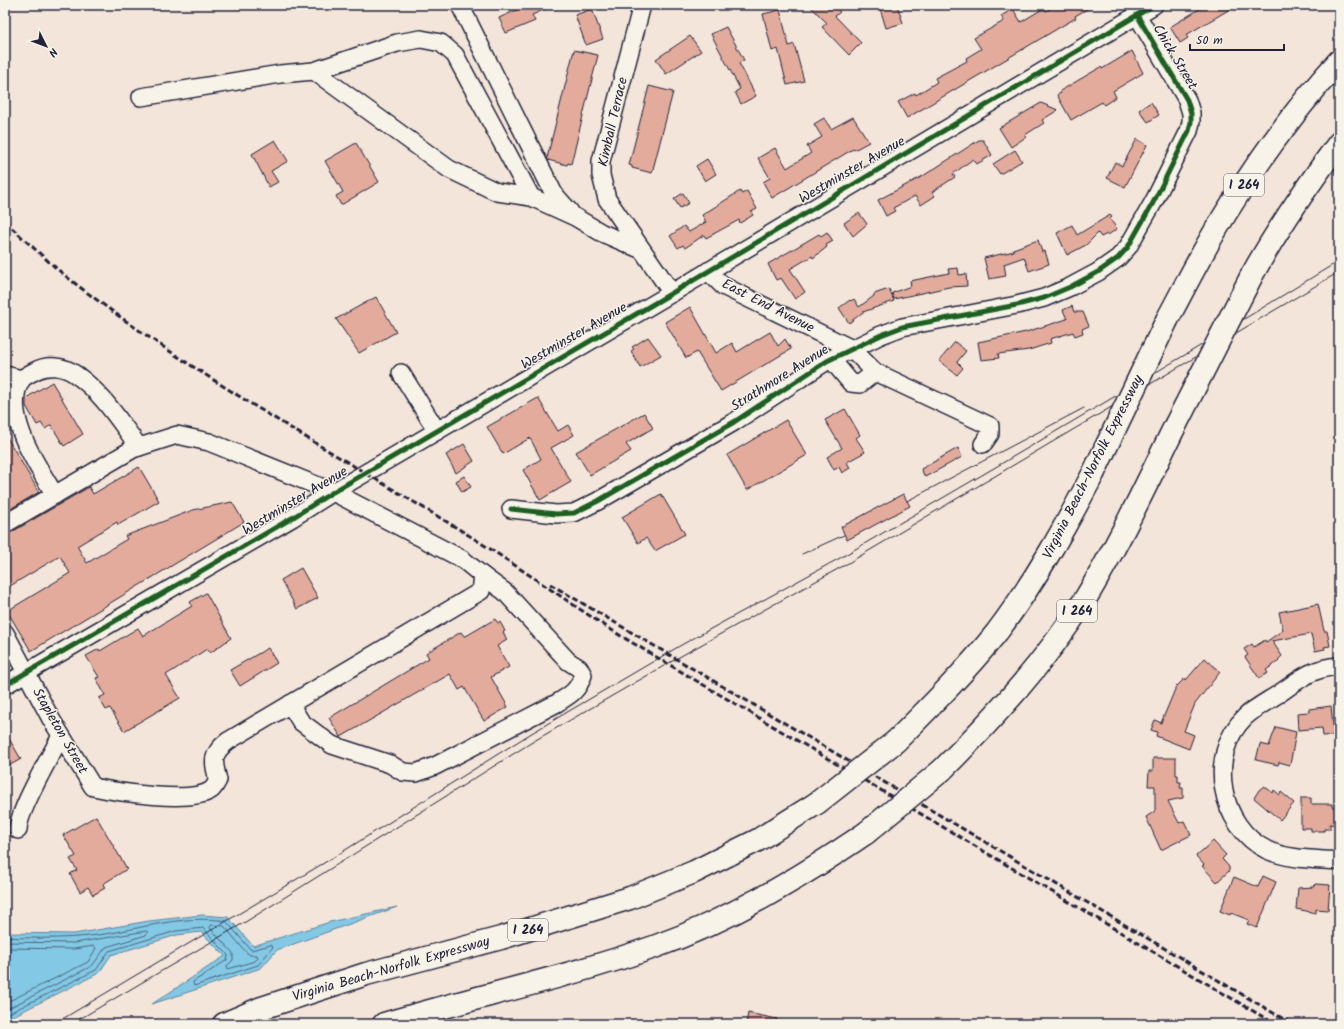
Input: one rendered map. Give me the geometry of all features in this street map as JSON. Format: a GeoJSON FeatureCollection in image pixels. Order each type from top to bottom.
{"type":"FeatureCollection","features":[{"type":"Feature","properties":{"kind":"highway","name":"Virginia Beach-Norfolk Expressway"},"geometry":{"type":"LineString","coordinates":[[224,1024],[259,1009],[366,974],[501,938],[630,898],[694,872],[758,840],[817,803],[896,741],[968,667],[997,631],[1047,557],[1093,474],[1167,320],[1207,245],[1231,205],[1267,152],[1335,65]]}},
{"type":"Feature","properties":{"kind":"highway","name":"I 264"},"geometry":{"type":"LineString","coordinates":[[384,1024],[564,975],[661,944],[697,929],[760,900],[829,858],[866,833],[942,770],[1016,693],[1041,662],[1083,601],[1117,543],[1252,275],[1275,234],[1300,195],[1339,143]]}},
{"type":"Feature","properties":{"kind":"street"},"geometry":{"type":"LineString","coordinates":[[460,5],[554,194],[575,217]]}},
{"type":"Feature","properties":{"kind":"street","name":"Kimball Terrace"},"geometry":{"type":"LineString","coordinates":[[642,5],[602,161],[601,175],[607,199],[672,293]]}},
{"type":"Feature","properties":{"kind":"street","name":"Westminster Avenue"},"geometry":{"type":"LineString","coordinates":[[5,685],[292,518],[333,492],[672,293],[1154,5]]}},
{"type":"Feature","properties":{"kind":"street","name":"Chick Street"},"geometry":{"type":"LineString","coordinates":[[1136,15],[1187,100],[1190,112],[1191,122],[1189,131],[1165,178]]}},
{"type":"Feature","properties":{"kind":"street"},"geometry":{"type":"LineString","coordinates":[[140,97],[280,74],[314,71],[397,43],[421,39],[441,43],[455,55],[531,198]]}},
{"type":"Feature","properties":{"kind":"street"},"geometry":{"type":"LineString","coordinates":[[314,71],[449,168],[497,192],[531,198],[575,217],[602,233],[642,250]]}},
{"type":"Feature","properties":{"kind":"street","name":"Strathmore Avenue"},"geometry":{"type":"LineString","coordinates":[[511,509],[556,514],[574,513],[598,501],[734,422],[831,359],[852,348],[902,327],[1017,305],[1044,298],[1070,287],[1098,272],[1118,258],[1128,247],[1165,178]]}},
{"type":"Feature","properties":{"kind":"street","name":"East End Avenue"},"geometry":{"type":"LineString","coordinates":[[708,271],[723,286],[852,348]]}},
{"type":"Feature","properties":{"kind":"street"},"geometry":{"type":"LineString","coordinates":[[852,348],[875,372],[990,426],[990,434],[983,444]]}},
{"type":"Feature","properties":{"kind":"street"},"geometry":{"type":"LineString","coordinates":[[831,359],[851,383],[860,384],[875,372]]}},
{"type":"Feature","properties":{"kind":"street"},"geometry":{"type":"LineString","coordinates":[[55,495],[26,448],[17,428],[13,412],[15,394],[22,378],[38,369],[51,367],[61,368],[74,373],[102,398],[139,447]]}},
{"type":"Feature","properties":{"kind":"street"},"geometry":{"type":"LineString","coordinates":[[401,373],[436,431]]}},
{"type":"Feature","properties":{"kind":"street"},"geometry":{"type":"LineString","coordinates":[[5,375],[22,378]]}},
{"type":"Feature","properties":{"kind":"street"},"geometry":{"type":"LineString","coordinates":[[5,524],[139,447],[177,435],[209,442],[333,492],[462,559],[505,592],[568,661],[579,668],[583,675],[580,685],[576,691],[557,703],[435,766],[416,773],[403,772],[390,764],[332,745],[302,722],[290,704],[382,652],[481,592],[483,576]]}},
{"type":"Feature","properties":{"kind":"street","name":"Stapleton Street"},"geometry":{"type":"LineString","coordinates":[[5,633],[61,736],[93,787],[118,792],[164,796],[192,795],[211,790],[218,780],[214,762],[218,749],[228,741],[290,704]]}},
{"type":"Feature","properties":{"kind":"street"},"geometry":{"type":"LineString","coordinates":[[1339,666],[1322,668],[1308,673],[1245,717],[1234,732],[1227,747],[1222,777],[1225,799],[1232,816],[1243,831],[1254,842],[1267,850],[1283,855],[1339,860]]}},
{"type":"Feature","properties":{"kind":"street"},"geometry":{"type":"LineString","coordinates":[[18,830],[18,824],[24,809],[61,736]]}},
{"type":"Feature","properties":{"kind":"water"},"geometry":{"type":"Polygon","coordinates":[[[397,907],[277,950],[261,968],[152,1004],[225,956],[201,932],[177,935],[111,955],[99,973],[5,1020],[5,933],[74,934],[149,921],[202,915],[228,917],[253,946],[330,922],[397,907]]]}},
{"type":"Feature","properties":{"kind":"building"},"geometry":{"type":"Polygon","coordinates":[[[528,5],[555,5],[532,15],[535,21],[506,33],[499,18],[528,5]]]}},
{"type":"Feature","properties":{"kind":"building"},"geometry":{"type":"Polygon","coordinates":[[[809,5],[833,5],[840,12],[835,16],[861,43],[849,55],[822,27],[827,23],[809,5]]]}},
{"type":"Feature","properties":{"kind":"building"},"geometry":{"type":"Polygon","coordinates":[[[879,5],[897,5],[903,23],[886,28],[879,5]]]}},
{"type":"Feature","properties":{"kind":"building"},"geometry":{"type":"Polygon","coordinates":[[[1056,5],[1094,5],[1075,16],[1076,18],[907,118],[898,102],[915,93],[916,95],[937,82],[935,78],[967,61],[966,58],[981,49],[974,38],[1004,21],[1001,16],[1013,9],[1021,22],[1044,8],[1046,11],[1056,5]]]}},
{"type":"Feature","properties":{"kind":"building"},"geometry":{"type":"Polygon","coordinates":[[[1206,5],[1237,5],[1186,35],[1188,38],[1180,43],[1170,27],[1206,5]]]}},
{"type":"Feature","properties":{"kind":"building"},"geometry":{"type":"Polygon","coordinates":[[[592,9],[603,39],[586,45],[575,15],[592,9]]]}},
{"type":"Feature","properties":{"kind":"building"},"geometry":{"type":"Polygon","coordinates":[[[780,10],[789,46],[794,44],[804,81],[787,85],[778,49],[772,51],[763,14],[780,10]]]}},
{"type":"Feature","properties":{"kind":"building"},"geometry":{"type":"Polygon","coordinates":[[[726,27],[744,60],[739,63],[756,96],[741,104],[735,92],[740,89],[711,34],[726,27]]]}},
{"type":"Feature","properties":{"kind":"building"},"geometry":{"type":"Polygon","coordinates":[[[690,36],[701,51],[666,74],[656,59],[690,36]]]}},
{"type":"Feature","properties":{"kind":"building"},"geometry":{"type":"Polygon","coordinates":[[[574,50],[598,55],[571,164],[568,163],[567,165],[548,160],[547,158],[574,50]]]}},
{"type":"Feature","properties":{"kind":"building"},"geometry":{"type":"Polygon","coordinates":[[[1132,51],[1143,73],[1113,91],[1116,97],[1104,105],[1102,102],[1071,120],[1057,95],[1061,93],[1060,91],[1132,51]]]}},
{"type":"Feature","properties":{"kind":"building"},"geometry":{"type":"Polygon","coordinates":[[[649,86],[673,92],[652,173],[632,168],[632,166],[629,165],[649,86]]]}},
{"type":"Feature","properties":{"kind":"building"},"geometry":{"type":"Polygon","coordinates":[[[1151,102],[1159,115],[1148,122],[1139,110],[1151,102]]]}},
{"type":"Feature","properties":{"kind":"building"},"geometry":{"type":"Polygon","coordinates":[[[1041,103],[1058,110],[1042,120],[1044,123],[1025,135],[1026,137],[1011,147],[999,128],[1041,103]]]}},
{"type":"Feature","properties":{"kind":"building"},"geometry":{"type":"Polygon","coordinates":[[[853,117],[869,142],[854,150],[853,149],[772,198],[763,182],[770,178],[758,158],[775,148],[787,168],[811,153],[807,146],[822,137],[814,124],[824,118],[831,129],[853,117]]]}},
{"type":"Feature","properties":{"kind":"building"},"geometry":{"type":"Polygon","coordinates":[[[1137,139],[1147,145],[1125,187],[1107,178],[1115,162],[1122,166],[1137,139]]]}},
{"type":"Feature","properties":{"kind":"building"},"geometry":{"type":"Polygon","coordinates":[[[275,140],[288,161],[271,171],[278,182],[269,187],[252,154],[275,140]]]}},
{"type":"Feature","properties":{"kind":"building"},"geometry":{"type":"Polygon","coordinates":[[[979,140],[983,140],[992,155],[977,164],[973,159],[953,174],[955,177],[932,192],[935,196],[921,205],[915,196],[893,208],[895,211],[886,216],[878,200],[923,176],[979,140]]]}},
{"type":"Feature","properties":{"kind":"building"},"geometry":{"type":"Polygon","coordinates":[[[356,143],[379,182],[341,205],[336,196],[343,192],[325,161],[356,143]]]}},
{"type":"Feature","properties":{"kind":"building"},"geometry":{"type":"Polygon","coordinates":[[[1015,150],[1022,161],[1000,174],[993,164],[1015,150]]]}},
{"type":"Feature","properties":{"kind":"building"},"geometry":{"type":"Polygon","coordinates":[[[707,159],[716,174],[705,181],[696,166],[707,159]]]}},
{"type":"Feature","properties":{"kind":"building"},"geometry":{"type":"Polygon","coordinates":[[[740,191],[742,194],[747,191],[757,209],[751,212],[753,215],[740,223],[739,220],[706,238],[704,235],[685,248],[683,245],[678,248],[670,236],[684,226],[689,232],[706,222],[702,215],[740,191]]]}},
{"type":"Feature","properties":{"kind":"building"},"geometry":{"type":"Polygon","coordinates":[[[683,193],[689,203],[680,208],[674,199],[683,193]]]}},
{"type":"Feature","properties":{"kind":"building"},"geometry":{"type":"Polygon","coordinates":[[[859,213],[867,224],[853,236],[844,223],[859,213]]]}},
{"type":"Feature","properties":{"kind":"building"},"geometry":{"type":"Polygon","coordinates":[[[1110,215],[1112,217],[1110,219],[1117,229],[1108,235],[1107,234],[1101,237],[1098,233],[1086,245],[1067,255],[1057,233],[1072,225],[1077,235],[1110,215]]]}},
{"type":"Feature","properties":{"kind":"building"},"geometry":{"type":"Polygon","coordinates":[[[827,232],[833,241],[826,245],[827,247],[813,258],[812,256],[790,269],[805,292],[795,299],[781,278],[776,280],[768,264],[819,234],[821,236],[827,232]]]}},
{"type":"Feature","properties":{"kind":"building"},"geometry":{"type":"Polygon","coordinates":[[[1038,240],[1042,252],[1045,251],[1049,264],[1029,271],[1024,257],[1004,264],[1006,276],[989,279],[984,258],[1014,251],[1013,249],[1038,240]]]}},
{"type":"Feature","properties":{"kind":"building"},"geometry":{"type":"Polygon","coordinates":[[[958,268],[959,275],[966,274],[967,286],[949,287],[894,299],[892,293],[911,286],[910,281],[949,273],[948,269],[958,268]]]}},
{"type":"Feature","properties":{"kind":"building"},"geometry":{"type":"Polygon","coordinates":[[[889,289],[894,301],[863,312],[849,323],[839,308],[850,300],[851,301],[854,299],[859,307],[874,296],[874,294],[889,289]]]}},
{"type":"Feature","properties":{"kind":"building"},"geometry":{"type":"Polygon","coordinates":[[[376,297],[396,332],[359,353],[336,319],[376,297]]]}},
{"type":"Feature","properties":{"kind":"building"},"geometry":{"type":"Polygon","coordinates":[[[1072,306],[1074,312],[1083,312],[1089,326],[1082,329],[1083,333],[1075,336],[1073,332],[1050,339],[1051,343],[1029,350],[998,354],[999,358],[981,360],[978,342],[1026,332],[1067,319],[1063,310],[1072,306]]]}},
{"type":"Feature","properties":{"kind":"building"},"geometry":{"type":"Polygon","coordinates":[[[690,307],[716,353],[732,343],[737,352],[770,332],[778,346],[785,339],[791,349],[721,391],[697,352],[686,358],[665,322],[690,307]]]}},
{"type":"Feature","properties":{"kind":"building"},"geometry":{"type":"Polygon","coordinates":[[[648,337],[661,355],[640,367],[631,351],[634,349],[632,347],[648,337]]]}},
{"type":"Feature","properties":{"kind":"building"},"geometry":{"type":"Polygon","coordinates":[[[955,342],[966,351],[957,362],[963,368],[957,375],[939,361],[955,342]]]}},
{"type":"Feature","properties":{"kind":"building"},"geometry":{"type":"Polygon","coordinates":[[[52,382],[83,434],[64,446],[51,425],[45,429],[41,423],[37,425],[26,406],[26,398],[52,382]]]}},
{"type":"Feature","properties":{"kind":"building"},"geometry":{"type":"Polygon","coordinates":[[[538,398],[558,431],[568,425],[574,435],[551,448],[571,482],[540,500],[523,470],[541,459],[530,438],[503,454],[487,427],[538,398]]]}},
{"type":"Feature","properties":{"kind":"building"},"geometry":{"type":"Polygon","coordinates":[[[845,409],[860,435],[856,438],[865,452],[847,462],[850,468],[842,473],[839,467],[834,470],[827,457],[842,448],[825,420],[845,409]]]}},
{"type":"Feature","properties":{"kind":"building"},"geometry":{"type":"Polygon","coordinates":[[[644,413],[653,428],[626,444],[631,451],[590,475],[576,452],[644,413]]]}},
{"type":"Feature","properties":{"kind":"building"},"geometry":{"type":"Polygon","coordinates":[[[786,420],[807,455],[747,490],[727,455],[786,420]]]}},
{"type":"Feature","properties":{"kind":"building"},"geometry":{"type":"Polygon","coordinates":[[[5,434],[39,492],[5,512],[5,434]]]}},
{"type":"Feature","properties":{"kind":"building"},"geometry":{"type":"Polygon","coordinates":[[[464,444],[474,461],[456,473],[446,455],[464,444]]]}},
{"type":"Feature","properties":{"kind":"building"},"geometry":{"type":"Polygon","coordinates":[[[958,448],[962,457],[925,477],[921,469],[958,448]]]}},
{"type":"Feature","properties":{"kind":"building"},"geometry":{"type":"Polygon","coordinates":[[[139,467],[159,501],[118,525],[117,522],[77,546],[87,563],[127,539],[125,536],[193,510],[232,502],[244,522],[31,651],[7,611],[70,573],[60,556],[5,589],[5,536],[89,487],[93,494],[139,467]]]}},
{"type":"Feature","properties":{"kind":"building"},"geometry":{"type":"Polygon","coordinates":[[[464,476],[471,487],[462,492],[456,481],[464,476]]]}},
{"type":"Feature","properties":{"kind":"building"},"geometry":{"type":"Polygon","coordinates":[[[661,494],[685,534],[655,551],[646,538],[638,543],[622,517],[661,494]]]}},
{"type":"Feature","properties":{"kind":"building"},"geometry":{"type":"Polygon","coordinates":[[[903,494],[910,506],[847,540],[841,527],[903,494]]]}},
{"type":"Feature","properties":{"kind":"building"},"geometry":{"type":"Polygon","coordinates":[[[301,568],[318,598],[297,609],[281,580],[301,568]]]}},
{"type":"Feature","properties":{"kind":"building"},"geometry":{"type":"Polygon","coordinates":[[[206,593],[231,638],[210,653],[207,649],[166,675],[180,698],[124,731],[110,708],[106,710],[99,698],[105,695],[96,678],[99,677],[86,656],[99,649],[100,651],[138,628],[143,636],[192,606],[190,602],[206,593]]]}},
{"type":"Feature","properties":{"kind":"building"},"geometry":{"type":"Polygon","coordinates":[[[1318,604],[1324,631],[1327,631],[1330,646],[1324,647],[1325,649],[1315,651],[1311,634],[1272,641],[1282,656],[1278,660],[1279,661],[1266,670],[1268,673],[1259,678],[1245,657],[1248,655],[1244,649],[1252,644],[1254,647],[1265,640],[1266,642],[1283,630],[1279,612],[1318,604]]]}},
{"type":"Feature","properties":{"kind":"building"},"geometry":{"type":"Polygon","coordinates":[[[495,619],[498,623],[500,622],[505,631],[503,632],[507,640],[497,646],[509,667],[491,677],[508,707],[484,721],[464,687],[459,690],[450,674],[341,737],[329,718],[429,658],[426,653],[461,632],[464,636],[466,636],[495,619]]]}},
{"type":"Feature","properties":{"kind":"building"},"geometry":{"type":"Polygon","coordinates":[[[268,648],[277,663],[240,686],[230,670],[268,648]]]}},
{"type":"Feature","properties":{"kind":"building"},"geometry":{"type":"Polygon","coordinates":[[[1205,658],[1220,672],[1195,704],[1184,731],[1194,735],[1189,749],[1156,736],[1157,732],[1151,730],[1155,720],[1161,723],[1176,687],[1185,678],[1186,680],[1205,658]]]}},
{"type":"Feature","properties":{"kind":"building"},"geometry":{"type":"Polygon","coordinates":[[[1331,706],[1334,735],[1323,736],[1322,728],[1298,730],[1297,713],[1309,712],[1309,709],[1331,706]]]}},
{"type":"Feature","properties":{"kind":"building"},"geometry":{"type":"Polygon","coordinates":[[[1276,727],[1296,732],[1290,765],[1279,762],[1278,765],[1256,760],[1260,744],[1269,746],[1276,727]]]}},
{"type":"Feature","properties":{"kind":"building"},"geometry":{"type":"Polygon","coordinates":[[[5,732],[21,759],[5,768],[5,732]]]}},
{"type":"Feature","properties":{"kind":"building"},"geometry":{"type":"Polygon","coordinates":[[[1153,758],[1176,758],[1176,775],[1178,775],[1178,782],[1181,782],[1180,788],[1183,788],[1183,798],[1168,801],[1179,823],[1184,821],[1191,835],[1161,850],[1146,817],[1155,811],[1155,786],[1148,786],[1149,771],[1153,771],[1153,758]]]}},
{"type":"Feature","properties":{"kind":"building"},"geometry":{"type":"Polygon","coordinates":[[[1264,786],[1273,793],[1274,790],[1280,795],[1281,792],[1294,803],[1280,820],[1254,798],[1259,790],[1264,786]]]}},
{"type":"Feature","properties":{"kind":"building"},"geometry":{"type":"Polygon","coordinates":[[[1301,798],[1311,798],[1311,804],[1332,804],[1332,807],[1339,807],[1339,825],[1330,824],[1330,829],[1324,829],[1324,831],[1311,831],[1311,828],[1301,828],[1301,798]]]}},
{"type":"Feature","properties":{"kind":"building"},"geometry":{"type":"Polygon","coordinates":[[[96,816],[127,869],[103,884],[105,888],[93,895],[88,887],[80,892],[70,874],[77,870],[70,859],[76,856],[63,835],[96,816]]]}},
{"type":"Feature","properties":{"kind":"building"},"geometry":{"type":"Polygon","coordinates":[[[1213,841],[1226,855],[1222,859],[1229,867],[1229,871],[1217,882],[1202,866],[1204,865],[1196,856],[1213,841]]]}},
{"type":"Feature","properties":{"kind":"building"},"geometry":{"type":"Polygon","coordinates":[[[1263,876],[1276,882],[1257,928],[1247,924],[1249,920],[1231,913],[1230,915],[1220,911],[1234,877],[1258,887],[1263,876]]]}},
{"type":"Feature","properties":{"kind":"building"},"geometry":{"type":"Polygon","coordinates":[[[1315,884],[1330,885],[1328,910],[1316,909],[1316,913],[1296,909],[1298,888],[1314,887],[1315,884]]]}},
{"type":"Feature","properties":{"kind":"building"},"geometry":{"type":"Polygon","coordinates":[[[748,1013],[777,1019],[776,1024],[746,1024],[748,1013]]]}},
{"type":"Feature","properties":{"kind":"tram line"},"geometry":{"type":"LineString","coordinates":[[54,1024],[339,854],[530,734],[683,644],[840,558],[994,468],[1195,349],[1339,261]]}},
{"type":"Feature","properties":{"kind":"tram line"},"geometry":{"type":"LineString","coordinates":[[71,1024],[247,921],[534,741],[688,652],[845,565],[1339,272]]}},
{"type":"Feature","properties":{"kind":"tram line"},"geometry":{"type":"LineString","coordinates":[[907,501],[1084,408]]}},
{"type":"Feature","properties":{"kind":"tram line"},"geometry":{"type":"LineString","coordinates":[[802,554],[844,535]]}},
{"type":"Feature","properties":{"kind":"railway"},"geometry":{"type":"LineString","coordinates":[[5,222],[81,288],[125,321],[217,382],[474,538],[621,636],[1275,1024]]}},
{"type":"Feature","properties":{"kind":"railway"},"geometry":{"type":"LineString","coordinates":[[550,584],[1292,1024]]}},
{"type":"Feature","properties":{"kind":"cycle path"},"geometry":{"type":"LineString","coordinates":[[5,685],[292,518],[333,492],[672,293],[1154,5]]}},
{"type":"Feature","properties":{"kind":"cycle path"},"geometry":{"type":"LineString","coordinates":[[511,509],[556,514],[574,513],[598,501],[734,422],[827,361],[881,335],[902,327],[1017,305],[1044,298],[1070,287],[1098,272],[1118,258],[1128,247],[1154,201],[1189,131],[1191,122],[1191,113],[1187,100],[1137,15]]}}]}
